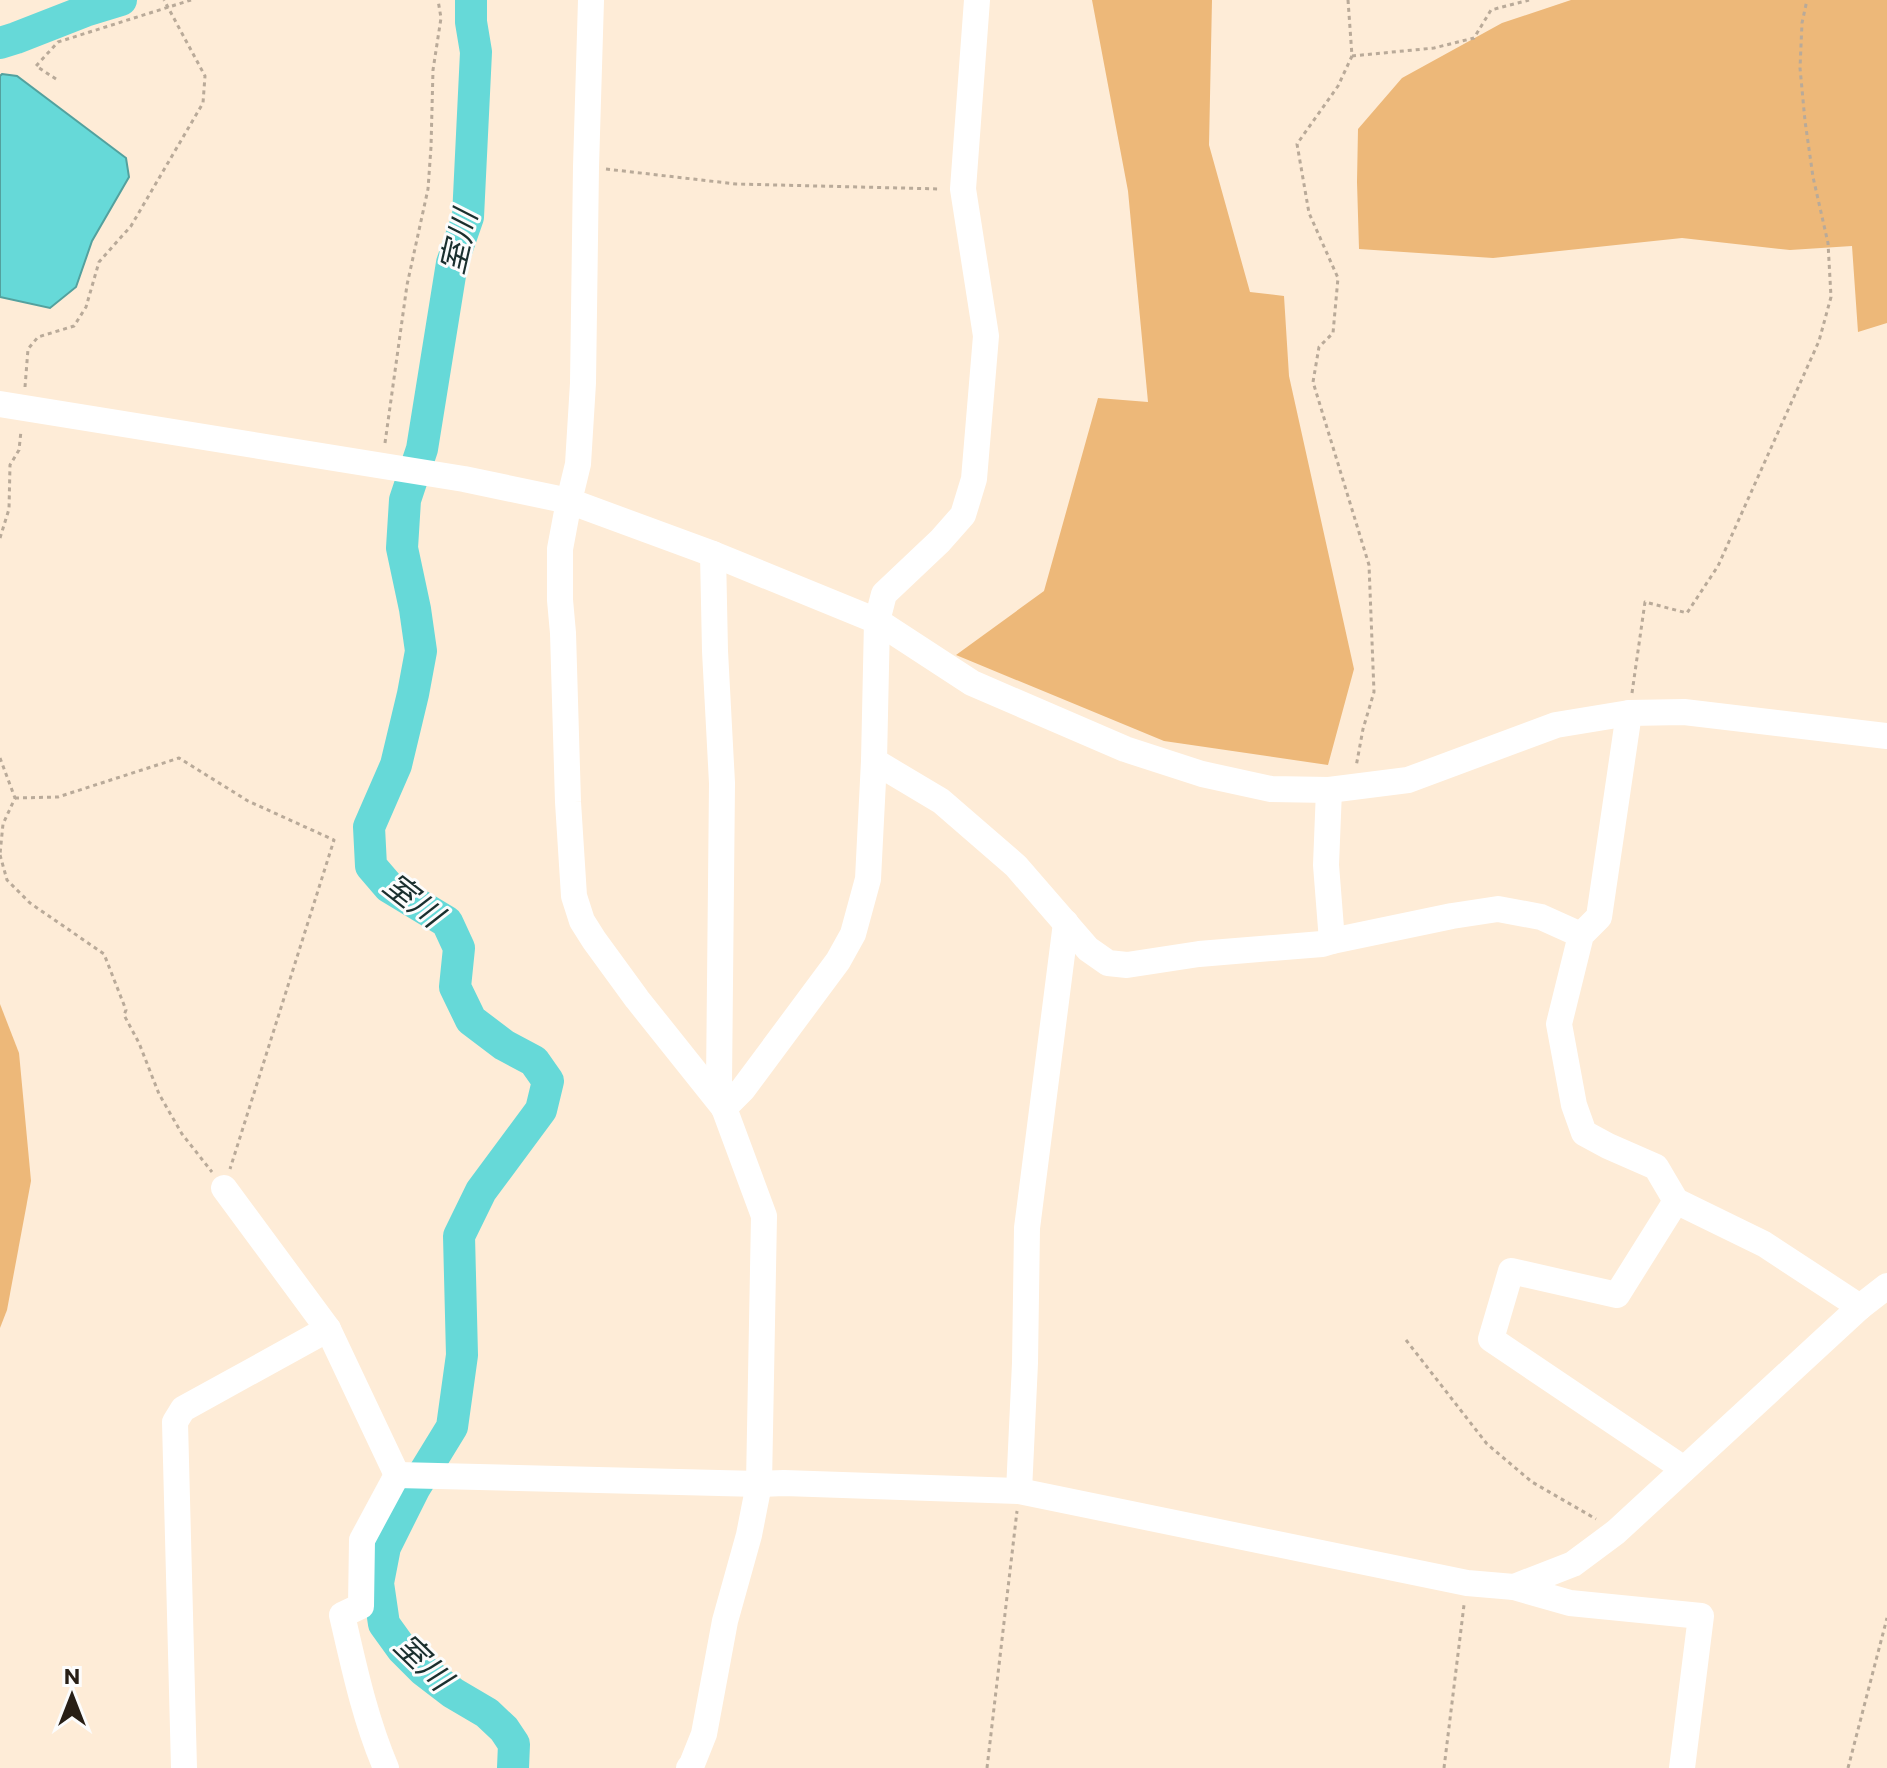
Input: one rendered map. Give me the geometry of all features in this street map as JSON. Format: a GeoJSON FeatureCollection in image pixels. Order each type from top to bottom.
{"type":"FeatureCollection","features":[{"type":"Feature","properties":{"kind":"street"},"geometry":{"type":"LineString","coordinates":[[591,0],[583,383],[578,464],[560,549],[574,896],[582,921],[594,940],[724,1108]]}},
{"type":"Feature","properties":{"kind":"street"},"geometry":{"type":"LineString","coordinates":[[724,1108],[743,1089],[838,961],[853,934],[868,879],[877,621],[884,594],[963,515],[974,479],[986,336],[963,189],[977,0]]}},
{"type":"Feature","properties":{"kind":"street"},"geometry":{"type":"LineString","coordinates":[[12,406],[464,479],[569,501],[713,554],[877,621],[972,683],[1125,749],[1202,774],[1271,789],[1329,790],[1408,780],[1556,725],[1629,713],[1684,712],[1887,736]]}},
{"type":"Feature","properties":{"kind":"street"},"geometry":{"type":"LineString","coordinates":[[689,1768],[704,1734],[725,1621],[749,1535],[759,1484],[764,1216],[724,1108],[719,1083],[722,783],[713,554]]}},
{"type":"Feature","properties":{"kind":"street"},"geometry":{"type":"LineString","coordinates":[[1629,713],[1599,917],[1581,935],[1559,1024],[1574,1105],[1584,1133],[1656,1167],[1676,1201],[1764,1244],[1860,1307]]}},
{"type":"Feature","properties":{"kind":"street"},"geometry":{"type":"LineString","coordinates":[[874,761],[941,801],[1016,866],[1088,949],[1108,963],[1127,965],[1199,954],[1322,944],[1498,909],[1541,917],[1581,935]]}},
{"type":"Feature","properties":{"kind":"street"},"geometry":{"type":"LineString","coordinates":[[1329,790],[1326,865],[1332,941]]}},
{"type":"Feature","properties":{"kind":"street"},"geometry":{"type":"LineString","coordinates":[[1019,1491],[1027,1228],[1066,923]]}},
{"type":"Feature","properties":{"kind":"street"},"geometry":{"type":"LineString","coordinates":[[224,1188],[328,1329],[397,1475]]}},
{"type":"Feature","properties":{"kind":"street"},"geometry":{"type":"LineString","coordinates":[[1676,1201],[1617,1295],[1511,1271],[1491,1339],[1684,1469]]}},
{"type":"Feature","properties":{"kind":"street"},"geometry":{"type":"LineString","coordinates":[[1514,1587],[1573,1564],[1616,1532],[1860,1307],[1887,1286]]}},
{"type":"Feature","properties":{"kind":"street"},"geometry":{"type":"LineString","coordinates":[[184,1768],[175,1422],[183,1409],[328,1329]]}},
{"type":"Feature","properties":{"kind":"street"},"geometry":{"type":"LineString","coordinates":[[397,1475],[1019,1491],[1467,1583],[1514,1587],[1570,1603],[1701,1616],[1682,1768]]}},
{"type":"Feature","properties":{"kind":"street"},"geometry":{"type":"LineString","coordinates":[[386,1768],[373,1738],[342,1615],[361,1606],[362,1540],[397,1475]]}},
{"type":"Feature","properties":{"kind":"path"},"geometry":{"type":"LineString","coordinates":[[0,538],[9,509],[10,465],[19,450],[12,406],[28,349],[38,337],[74,326],[86,307],[99,262],[131,226],[203,103],[205,76],[164,0]]}},
{"type":"Feature","properties":{"kind":"path"},"geometry":{"type":"LineString","coordinates":[[56,79],[36,66],[58,42],[191,0]]}},
{"type":"Feature","properties":{"kind":"path"},"geometry":{"type":"LineString","coordinates":[[382,466],[407,285],[428,189],[433,70],[441,18],[438,0]]}},
{"type":"Feature","properties":{"kind":"path"},"geometry":{"type":"LineString","coordinates":[[1348,0],[1352,56],[1338,86],[1297,144],[1309,213],[1338,278],[1333,333],[1319,347],[1313,382],[1369,565],[1374,692],[1355,768]]}},
{"type":"Feature","properties":{"kind":"path"},"geometry":{"type":"LineString","coordinates":[[1352,56],[1434,48],[1474,38],[1491,10],[1529,0]]}},
{"type":"Feature","properties":{"kind":"path"},"geometry":{"type":"LineString","coordinates":[[1629,713],[1645,602],[1687,613],[1718,566],[1819,341],[1831,297],[1828,243],[1813,177],[1800,68],[1802,23],[1807,0]]}},
{"type":"Feature","properties":{"kind":"path"},"geometry":{"type":"LineString","coordinates":[[586,167],[736,184],[963,189]]}},
{"type":"Feature","properties":{"kind":"path"},"geometry":{"type":"LineString","coordinates":[[0,758],[15,798],[3,824],[0,855],[7,880],[30,903],[104,954],[126,1010],[124,1015],[159,1094],[182,1134],[224,1188]]}},
{"type":"Feature","properties":{"kind":"path"},"geometry":{"type":"LineString","coordinates":[[15,798],[58,797],[179,758],[248,801],[334,840],[224,1188]]}},
{"type":"Feature","properties":{"kind":"path"},"geometry":{"type":"LineString","coordinates":[[1406,1340],[1487,1444],[1532,1482],[1616,1532]]}},
{"type":"Feature","properties":{"kind":"path"},"geometry":{"type":"LineString","coordinates":[[987,1768],[1019,1491]]}},
{"type":"Feature","properties":{"kind":"path"},"geometry":{"type":"LineString","coordinates":[[1444,1768],[1467,1583]]}},
{"type":"Feature","properties":{"kind":"path"},"geometry":{"type":"LineString","coordinates":[[1848,1768],[1887,1618]]}},
{"type":"Feature","properties":{"kind":"shaded area"},"geometry":{"type":"Polygon","coordinates":[[[1092,0],[1212,0],[1209,145],[1250,292],[1284,296],[1289,376],[1354,669],[1328,765],[1164,741],[956,655],[1044,591],[1098,398],[1148,402],[1128,191],[1092,0]]]}},
{"type":"Feature","properties":{"kind":"shaded area"},"geometry":{"type":"Polygon","coordinates":[[[1571,0],[1887,0],[1887,323],[1858,332],[1852,246],[1790,250],[1682,238],[1493,258],[1359,249],[1358,129],[1402,78],[1502,23],[1571,0]]]}},
{"type":"Feature","properties":{"kind":"shaded area"},"geometry":{"type":"Polygon","coordinates":[[[0,1004],[19,1053],[31,1181],[7,1310],[0,1328],[0,1004]]]}},
{"type":"Feature","properties":{"kind":"water"},"geometry":{"type":"Polygon","coordinates":[[[2,74],[17,76],[126,158],[129,177],[92,241],[76,287],[50,308],[0,297],[2,74]]]}},
{"type":"Feature","properties":{"kind":"waterway"},"geometry":{"type":"LineString","coordinates":[[0,43],[121,0]]}},
{"type":"Feature","properties":{"kind":"waterway","name":"室川"},"geometry":{"type":"LineString","coordinates":[[471,0],[476,52],[468,217],[452,263],[422,449],[405,500],[402,548],[421,651],[396,765],[369,827],[371,866],[389,887],[447,922],[459,948],[455,987],[471,1020],[504,1045],[534,1061],[548,1081],[541,1110],[481,1191],[459,1236],[462,1355],[452,1427],[414,1489],[385,1547],[378,1583],[384,1624],[402,1649],[423,1670],[487,1713],[504,1729],[514,1744],[513,1768]]}}]}
